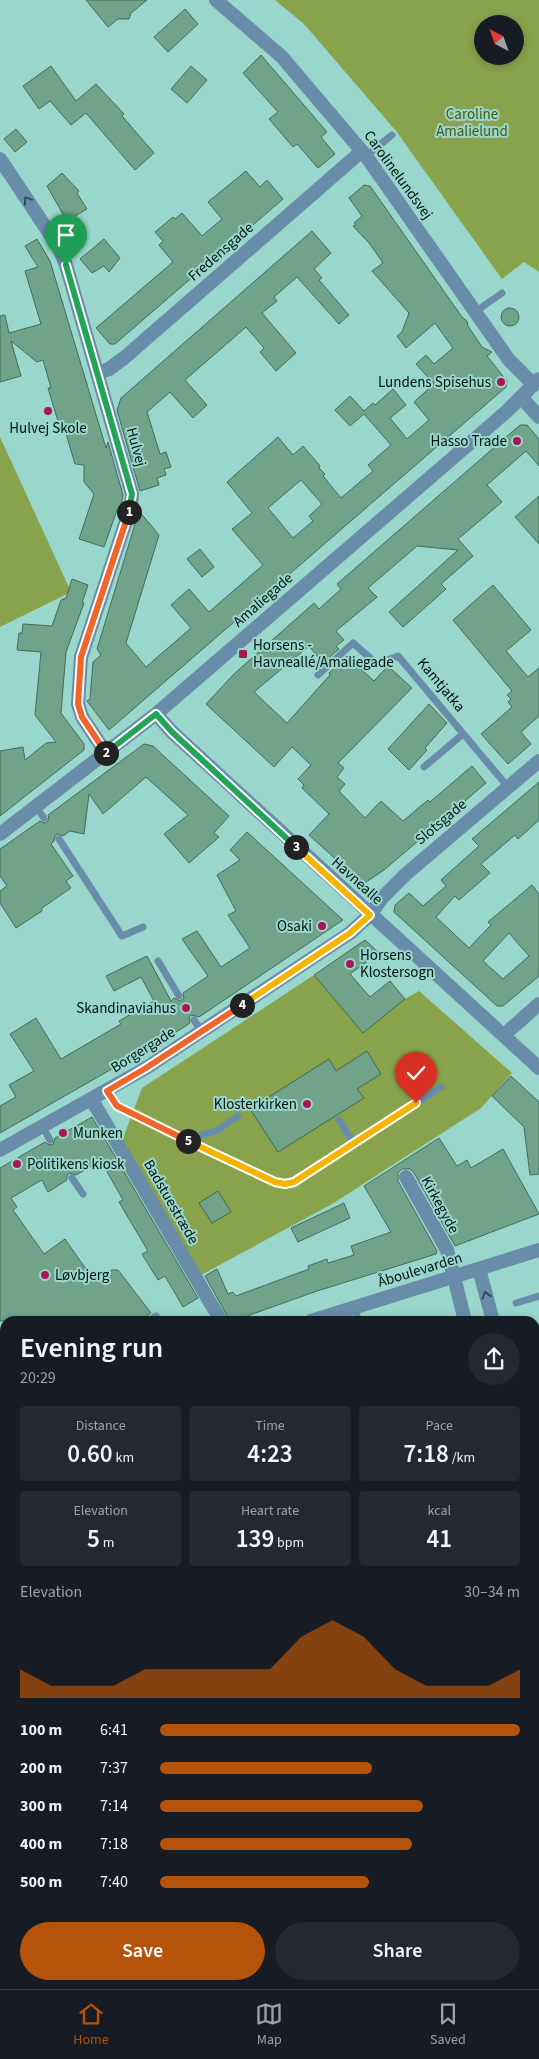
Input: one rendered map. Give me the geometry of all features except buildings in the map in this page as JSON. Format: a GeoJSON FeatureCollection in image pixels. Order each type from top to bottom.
{"type":"FeatureCollection","features":[{"type":"Feature","properties":{"kind":"street","name":"Carolinelundsvej"},"geometry":{"type":"LineString","coordinates":[[216,0],[282,57],[364,154],[509,360],[536,382]]}},
{"type":"Feature","properties":{"kind":"street","name":"Fredensgade"},"geometry":{"type":"LineString","coordinates":[[99,373],[109,369],[124,358],[364,154]]}},
{"type":"Feature","properties":{"kind":"street","name":"Hulvej"},"geometry":{"type":"LineString","coordinates":[[0,159],[58,246],[66,265],[99,373],[132,494],[131,506],[81,657],[78,704],[82,717],[106,753]]}},
{"type":"Feature","properties":{"kind":"street","name":"Amaliegade"},"geometry":{"type":"LineString","coordinates":[[0,834],[40,812],[106,753],[156,714],[522,398],[536,382]]}},
{"type":"Feature","properties":{"kind":"street"},"geometry":{"type":"LineString","coordinates":[[522,398],[539,417]]}},
{"type":"Feature","properties":{"kind":"street","name":"Havnealle"},"geometry":{"type":"LineString","coordinates":[[156,714],[172,732],[539,1068]]}},
{"type":"Feature","properties":{"kind":"street","name":"Slotsgade"},"geometry":{"type":"LineString","coordinates":[[370,915],[382,898],[406,874],[539,761]]}},
{"type":"Feature","properties":{"kind":"street","name":"Borgergade"},"geometry":{"type":"LineString","coordinates":[[0,1150],[92,1100],[202,1032],[350,933],[370,915]]}},
{"type":"Feature","properties":{"kind":"street"},"geometry":{"type":"LineString","coordinates":[[504,1035],[539,1004]]}},
{"type":"Feature","properties":{"kind":"street","name":"Badstuestræde"},"geometry":{"type":"LineString","coordinates":[[92,1100],[218,1316]]}},
{"type":"Feature","properties":{"kind":"street","name":"Kirkegyde"},"geometry":{"type":"LineString","coordinates":[[406,1177],[447,1250],[464,1316]]}},
{"type":"Feature","properties":{"kind":"street","name":"Åboulevarden"},"geometry":{"type":"LineString","coordinates":[[325,1316],[539,1250]]}},
{"type":"Feature","properties":{"kind":"street"},"geometry":{"type":"LineString","coordinates":[[479,1269],[491,1316]]}},
{"type":"Feature","properties":{"kind":"lane"},"geometry":{"type":"LineString","coordinates":[[364,154],[392,135]]}},
{"type":"Feature","properties":{"kind":"lane"},"geometry":{"type":"LineString","coordinates":[[475,312],[502,293]]}},
{"type":"Feature","properties":{"kind":"lane","name":"Kamtjatka"},"geometry":{"type":"LineString","coordinates":[[318,675],[353,643],[376,664],[398,656],[508,787]]}},
{"type":"Feature","properties":{"kind":"lane"},"geometry":{"type":"LineString","coordinates":[[424,767],[463,734]]}},
{"type":"Feature","properties":{"kind":"lane"},"geometry":{"type":"LineString","coordinates":[[58,839],[122,936],[143,927]]}},
{"type":"Feature","properties":{"kind":"lane"},"geometry":{"type":"LineString","coordinates":[[158,961],[179,996]]}},
{"type":"Feature","properties":{"kind":"lane"},"geometry":{"type":"LineString","coordinates":[[194,1020],[202,1032]]}},
{"type":"Feature","properties":{"kind":"lane"},"geometry":{"type":"LineString","coordinates":[[107,1091],[117,1106],[275,1182],[285,1184],[294,1182],[441,1087]]}},
{"type":"Feature","properties":{"kind":"lane"},"geometry":{"type":"LineString","coordinates":[[185,1140],[218,1130],[238,1116]]}},
{"type":"Feature","properties":{"kind":"lane"},"geometry":{"type":"LineString","coordinates":[[338,1120],[354,1144]]}},
{"type":"Feature","properties":{"kind":"lane"},"geometry":{"type":"LineString","coordinates":[[43,1127],[50,1140]]}},
{"type":"Feature","properties":{"kind":"lane"},"geometry":{"type":"LineString","coordinates":[[72,1178],[82,1194]]}},
{"type":"Feature","properties":{"kind":"lane"},"geometry":{"type":"LineString","coordinates":[[516,1303],[539,1296]]}},
{"type":"Feature","properties":{"kind":"lane"},"geometry":{"type":"LineString","coordinates":[[354,1306],[357,1316]]}},
{"type":"Feature","properties":{"kind":"green space","name":"Caroline Amalielund"},"geometry":{"type":"Polygon","coordinates":[[[275,0],[539,0],[539,272],[524,262],[502,279],[396,131],[304,24],[275,0]]]}},
{"type":"Feature","properties":{"kind":"green space"},"geometry":{"type":"Polygon","coordinates":[[[0,437],[71,592],[0,627],[0,437]]]}},
{"type":"Feature","properties":{"kind":"green space"},"geometry":{"type":"Polygon","coordinates":[[[314,975],[363,1033],[405,999],[419,991],[512,1073],[481,1108],[332,1204],[201,1275],[122,1141],[142,1088],[314,975]]]}},
{"type":"Feature","properties":{"kind":"place","name":"Lundens Spisehus"},"geometry":{"type":"Point","coordinates":[501,382]}},
{"type":"Feature","properties":{"kind":"place","name":"Hulvej Skole"},"geometry":{"type":"Point","coordinates":[48,411]}},
{"type":"Feature","properties":{"kind":"place","name":"Hasso Trade"},"geometry":{"type":"Point","coordinates":[517,441]}},
{"type":"Feature","properties":{"kind":"place","name":"Horsens - Havneallé/Amaliegade"},"geometry":{"type":"Point","coordinates":[243,654]}},
{"type":"Feature","properties":{"kind":"place","name":"Osaki"},"geometry":{"type":"Point","coordinates":[322,926]}},
{"type":"Feature","properties":{"kind":"place","name":"Horsens Klostersogn"},"geometry":{"type":"Point","coordinates":[350,964]}},
{"type":"Feature","properties":{"kind":"place","name":"Skandinaviahus"},"geometry":{"type":"Point","coordinates":[186,1008]}},
{"type":"Feature","properties":{"kind":"place","name":"Klosterkirken"},"geometry":{"type":"Point","coordinates":[307,1104]}},
{"type":"Feature","properties":{"kind":"place","name":"Munken"},"geometry":{"type":"Point","coordinates":[63,1133]}},
{"type":"Feature","properties":{"kind":"place","name":"Politikens kiosk"},"geometry":{"type":"Point","coordinates":[17,1164]}},
{"type":"Feature","properties":{"kind":"place","name":"Løvbjerg"},"geometry":{"type":"Point","coordinates":[45,1275]}},
{"type":"Feature","properties":{"kind":"route"},"geometry":{"type":"LineString","coordinates":[[66,265],[99,373],[132,494],[131,506],[90,625],[81,657],[78,704],[82,717],[106,753],[156,714],[172,732],[370,915],[350,933],[207,1029],[107,1091],[117,1106],[132,1114],[275,1182],[285,1184],[294,1182],[374,1132],[416,1103]]}}]}
